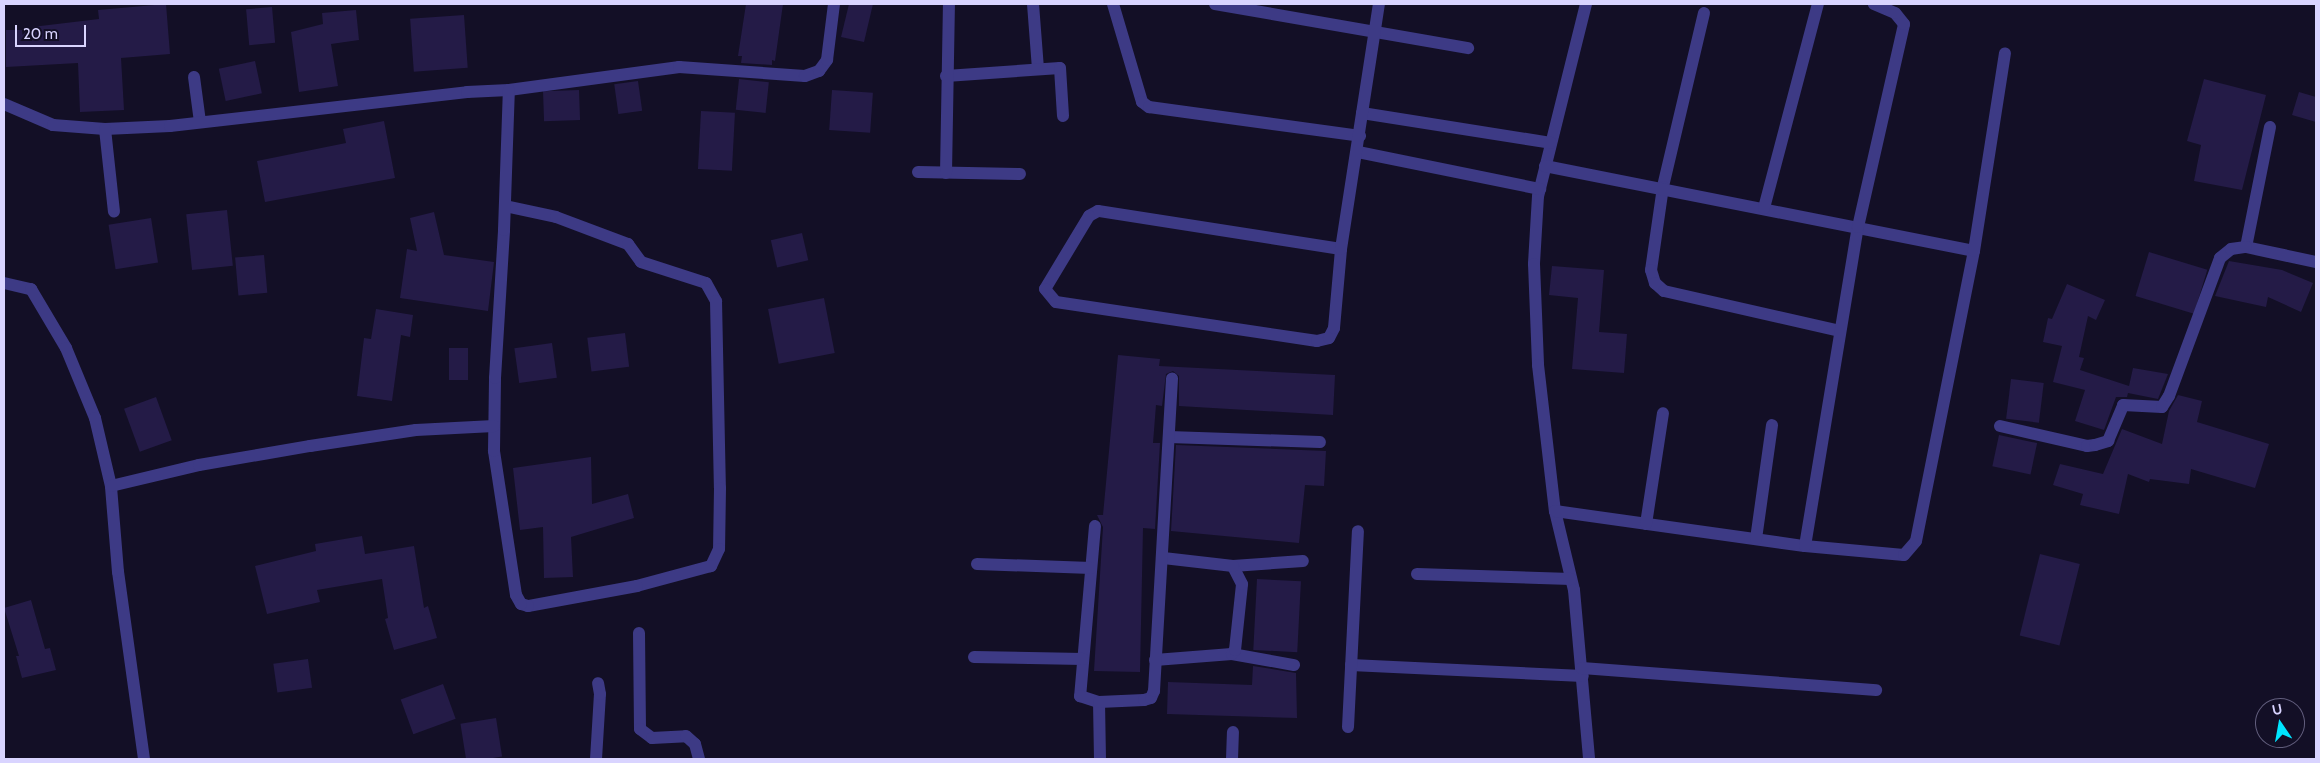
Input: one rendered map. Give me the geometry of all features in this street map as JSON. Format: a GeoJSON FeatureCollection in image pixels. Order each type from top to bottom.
{"type":"FeatureCollection","features":[{"type":"Feature","properties":{"kind":"street"},"geometry":{"type":"LineString","coordinates":[[4,104],[53,125],[105,129],[200,122],[509,90],[678,67],[805,76],[819,71],[827,60],[834,4]]}},
{"type":"Feature","properties":{"kind":"street"},"geometry":{"type":"LineString","coordinates":[[946,173],[948,4]]}},
{"type":"Feature","properties":{"kind":"street"},"geometry":{"type":"LineString","coordinates":[[1033,4],[1038,70]]}},
{"type":"Feature","properties":{"kind":"street"},"geometry":{"type":"LineString","coordinates":[[1113,4],[1142,102],[1148,107],[1360,136]]}},
{"type":"Feature","properties":{"kind":"street"},"geometry":{"type":"LineString","coordinates":[[1215,4],[1468,48]]}},
{"type":"Feature","properties":{"kind":"street"},"geometry":{"type":"LineString","coordinates":[[1342,249],[1098,211],[1089,216],[1045,289],[1056,302],[1317,341],[1329,338],[1334,328],[1342,249],[1379,4]]}},
{"type":"Feature","properties":{"kind":"street"},"geometry":{"type":"LineString","coordinates":[[1586,4],[1540,189],[1534,264],[1538,364],[1555,511],[1571,579],[1582,672],[1589,759]]}},
{"type":"Feature","properties":{"kind":"street"},"geometry":{"type":"LineString","coordinates":[[1764,208],[1818,4]]}},
{"type":"Feature","properties":{"kind":"street"},"geometry":{"type":"LineString","coordinates":[[1805,546],[1858,227],[1904,24],[1895,13],[1874,4]]}},
{"type":"Feature","properties":{"kind":"street"},"geometry":{"type":"LineString","coordinates":[[1704,13],[1663,187],[1651,270],[1655,283],[1664,291],[1840,331]]}},
{"type":"Feature","properties":{"kind":"street"},"geometry":{"type":"LineString","coordinates":[[1555,511],[1805,546],[1888,556],[1904,555],[1916,541],[1974,251],[2005,53]]}},
{"type":"Feature","properties":{"kind":"street"},"geometry":{"type":"LineString","coordinates":[[946,76],[1060,68],[1063,116]]}},
{"type":"Feature","properties":{"kind":"street"},"geometry":{"type":"LineString","coordinates":[[194,77],[200,122]]}},
{"type":"Feature","properties":{"kind":"street"},"geometry":{"type":"LineString","coordinates":[[505,206],[556,217],[628,244],[641,262],[706,283],[716,301],[720,478],[719,549],[711,566],[603,592],[528,606],[521,604],[516,595],[499,479],[494,426],[509,90]]}},
{"type":"Feature","properties":{"kind":"street"},"geometry":{"type":"LineString","coordinates":[[1362,113],[1551,144]]}},
{"type":"Feature","properties":{"kind":"street"},"geometry":{"type":"LineString","coordinates":[[2246,247],[2270,127]]}},
{"type":"Feature","properties":{"kind":"street"},"geometry":{"type":"LineString","coordinates":[[105,129],[114,212]]}},
{"type":"Feature","properties":{"kind":"street"},"geometry":{"type":"LineString","coordinates":[[1358,152],[1540,189]]}},
{"type":"Feature","properties":{"kind":"street"},"geometry":{"type":"LineString","coordinates":[[1545,166],[1663,187],[1974,251]]}},
{"type":"Feature","properties":{"kind":"street"},"geometry":{"type":"LineString","coordinates":[[918,172],[1020,174]]}},
{"type":"Feature","properties":{"kind":"street"},"geometry":{"type":"LineString","coordinates":[[2000,426],[2095,445],[2108,441],[2123,405],[2162,407],[2176,378],[2220,258],[2231,249],[2246,247],[2316,262]]}},
{"type":"Feature","properties":{"kind":"street"},"geometry":{"type":"LineString","coordinates":[[4,283],[31,289],[66,348],[95,418],[111,486],[118,572],[144,759]]}},
{"type":"Feature","properties":{"kind":"street"},"geometry":{"type":"LineString","coordinates":[[1095,526],[1080,696],[1099,702],[1151,698],[1154,691],[1163,558],[1172,379]]}},
{"type":"Feature","properties":{"kind":"street"},"geometry":{"type":"LineString","coordinates":[[1646,524],[1663,412]]}},
{"type":"Feature","properties":{"kind":"street"},"geometry":{"type":"LineString","coordinates":[[1756,539],[1772,425]]}},
{"type":"Feature","properties":{"kind":"street"},"geometry":{"type":"LineString","coordinates":[[111,486],[200,465],[310,446],[416,430],[494,426]]}},
{"type":"Feature","properties":{"kind":"street"},"geometry":{"type":"LineString","coordinates":[[1169,437],[1320,442]]}},
{"type":"Feature","properties":{"kind":"street"},"geometry":{"type":"LineString","coordinates":[[1348,727],[1358,532]]}},
{"type":"Feature","properties":{"kind":"street"},"geometry":{"type":"LineString","coordinates":[[1163,558],[1233,566],[1303,562]]}},
{"type":"Feature","properties":{"kind":"street"},"geometry":{"type":"LineString","coordinates":[[977,564],[1091,568]]}},
{"type":"Feature","properties":{"kind":"street"},"geometry":{"type":"LineString","coordinates":[[1232,654],[1235,650],[1242,584],[1233,566]]}},
{"type":"Feature","properties":{"kind":"street"},"geometry":{"type":"LineString","coordinates":[[1417,574],[1571,579]]}},
{"type":"Feature","properties":{"kind":"street"},"geometry":{"type":"LineString","coordinates":[[639,633],[640,729],[652,738],[686,736],[695,744],[699,759]]}},
{"type":"Feature","properties":{"kind":"street"},"geometry":{"type":"LineString","coordinates":[[1155,660],[1232,654],[1294,665]]}},
{"type":"Feature","properties":{"kind":"street"},"geometry":{"type":"LineString","coordinates":[[974,657],[1083,659]]}},
{"type":"Feature","properties":{"kind":"street"},"geometry":{"type":"LineString","coordinates":[[1352,666],[1582,672],[1876,690]]}},
{"type":"Feature","properties":{"kind":"street"},"geometry":{"type":"LineString","coordinates":[[596,759],[600,694],[598,683]]}},
{"type":"Feature","properties":{"kind":"street"},"geometry":{"type":"LineString","coordinates":[[1099,702],[1100,759]]}},
{"type":"Feature","properties":{"kind":"street"},"geometry":{"type":"LineString","coordinates":[[1232,759],[1233,732]]}},
{"type":"Feature","properties":{"kind":"building"},"geometry":{"type":"Polygon","coordinates":[[[166,4],[170,54],[121,58],[124,110],[80,112],[78,63],[6,67],[6,30],[33,30],[32,27],[99,19],[98,10],[166,4]]]}},
{"type":"Feature","properties":{"kind":"building"},"geometry":{"type":"Polygon","coordinates":[[[746,4],[783,4],[775,61],[772,60],[772,65],[741,63],[742,56],[738,56],[746,4]]]}},
{"type":"Feature","properties":{"kind":"building"},"geometry":{"type":"Polygon","coordinates":[[[849,4],[873,4],[864,42],[841,37],[849,4]]]}},
{"type":"Feature","properties":{"kind":"building"},"geometry":{"type":"Polygon","coordinates":[[[272,7],[275,43],[249,45],[246,9],[272,7]]]}},
{"type":"Feature","properties":{"kind":"building"},"geometry":{"type":"Polygon","coordinates":[[[356,10],[359,40],[331,44],[338,86],[299,92],[291,32],[323,24],[322,13],[356,10]]]}},
{"type":"Feature","properties":{"kind":"building"},"geometry":{"type":"Polygon","coordinates":[[[464,15],[468,68],[414,72],[410,19],[464,15]]]}},
{"type":"Feature","properties":{"kind":"building"},"geometry":{"type":"Polygon","coordinates":[[[255,61],[262,93],[226,101],[219,69],[255,61]]]}},
{"type":"Feature","properties":{"kind":"building"},"geometry":{"type":"Polygon","coordinates":[[[739,79],[769,82],[766,113],[736,110],[739,79]]]}},
{"type":"Feature","properties":{"kind":"building"},"geometry":{"type":"Polygon","coordinates":[[[2204,79],[2266,95],[2242,190],[2194,181],[2201,145],[2187,141],[2204,79]]]}},
{"type":"Feature","properties":{"kind":"building"},"geometry":{"type":"Polygon","coordinates":[[[638,81],[642,111],[618,114],[614,84],[638,81]]]}},
{"type":"Feature","properties":{"kind":"building"},"geometry":{"type":"Polygon","coordinates":[[[579,90],[580,120],[544,121],[543,91],[579,90]]]}},
{"type":"Feature","properties":{"kind":"building"},"geometry":{"type":"Polygon","coordinates":[[[832,90],[873,93],[870,133],[829,130],[832,90]]]}},
{"type":"Feature","properties":{"kind":"building"},"geometry":{"type":"Polygon","coordinates":[[[2299,92],[2316,97],[2316,122],[2292,115],[2299,92]]]}},
{"type":"Feature","properties":{"kind":"building"},"geometry":{"type":"Polygon","coordinates":[[[701,111],[735,113],[732,171],[698,169],[701,111]]]}},
{"type":"Feature","properties":{"kind":"building"},"geometry":{"type":"Polygon","coordinates":[[[384,121],[395,178],[265,202],[257,161],[346,143],[343,129],[384,121]]]}},
{"type":"Feature","properties":{"kind":"building"},"geometry":{"type":"Polygon","coordinates":[[[227,210],[233,266],[192,270],[186,214],[227,210]]]}},
{"type":"Feature","properties":{"kind":"building"},"geometry":{"type":"Polygon","coordinates":[[[434,212],[444,255],[494,262],[488,311],[400,298],[407,249],[417,251],[410,218],[434,212]]]}},
{"type":"Feature","properties":{"kind":"building"},"geometry":{"type":"Polygon","coordinates":[[[151,218],[158,262],[116,269],[109,225],[151,218]]]}},
{"type":"Feature","properties":{"kind":"building"},"geometry":{"type":"Polygon","coordinates":[[[802,233],[808,260],[777,267],[771,240],[802,233]]]}},
{"type":"Feature","properties":{"kind":"building"},"geometry":{"type":"Polygon","coordinates":[[[2149,252],[2207,270],[2194,314],[2136,296],[2149,252]]]}},
{"type":"Feature","properties":{"kind":"building"},"geometry":{"type":"Polygon","coordinates":[[[264,255],[267,293],[238,295],[235,258],[264,255]]]}},
{"type":"Feature","properties":{"kind":"building"},"geometry":{"type":"Polygon","coordinates":[[[2229,261],[2282,270],[2313,283],[2301,312],[2268,297],[2266,307],[2215,296],[2229,261]]]}},
{"type":"Feature","properties":{"kind":"building"},"geometry":{"type":"Polygon","coordinates":[[[1552,266],[1604,270],[1599,332],[1627,334],[1624,373],[1572,369],[1578,298],[1549,295],[1552,266]]]}},
{"type":"Feature","properties":{"kind":"building"},"geometry":{"type":"Polygon","coordinates":[[[2067,284],[2105,300],[2096,320],[2088,316],[2079,357],[2084,358],[2080,370],[2129,386],[2133,368],[2168,374],[2158,399],[2128,393],[2127,397],[2116,397],[2104,430],[2075,421],[2085,390],[2053,382],[2062,346],[2043,342],[2048,318],[2052,319],[2067,284]]]}},
{"type":"Feature","properties":{"kind":"building"},"geometry":{"type":"Polygon","coordinates":[[[824,298],[835,353],[779,364],[768,309],[824,298]]]}},
{"type":"Feature","properties":{"kind":"building"},"geometry":{"type":"Polygon","coordinates":[[[376,309],[413,315],[410,337],[401,335],[392,401],[357,396],[364,338],[371,339],[376,309]]]}},
{"type":"Feature","properties":{"kind":"building"},"geometry":{"type":"Polygon","coordinates":[[[625,333],[629,367],[591,371],[587,338],[625,333]]]}},
{"type":"Feature","properties":{"kind":"building"},"geometry":{"type":"Polygon","coordinates":[[[552,343],[557,378],[519,383],[514,348],[552,343]]]}},
{"type":"Feature","properties":{"kind":"building"},"geometry":{"type":"Polygon","coordinates":[[[449,348],[468,348],[468,380],[449,380],[449,348]]]}},
{"type":"Feature","properties":{"kind":"building"},"geometry":{"type":"Polygon","coordinates":[[[1118,355],[1160,359],[1159,366],[1335,375],[1333,415],[1179,406],[1179,376],[1173,371],[1166,374],[1162,406],[1156,405],[1153,443],[1160,443],[1155,529],[1143,528],[1140,672],[1094,671],[1103,527],[1097,515],[1103,515],[1118,355]]]}},
{"type":"Feature","properties":{"kind":"building"},"geometry":{"type":"Polygon","coordinates":[[[2011,379],[2044,383],[2039,423],[2006,419],[2011,379]]]}},
{"type":"Feature","properties":{"kind":"building"},"geometry":{"type":"Polygon","coordinates":[[[2178,395],[2202,401],[2197,422],[2269,444],[2255,488],[2191,469],[2189,484],[2150,479],[2149,482],[2128,474],[2119,514],[2080,505],[2083,494],[2053,485],[2060,464],[2103,474],[2122,429],[2162,444],[2169,411],[2178,395]]]}},
{"type":"Feature","properties":{"kind":"building"},"geometry":{"type":"Polygon","coordinates":[[[156,397],[172,440],[140,452],[124,409],[156,397]]]}},
{"type":"Feature","properties":{"kind":"building"},"geometry":{"type":"Polygon","coordinates":[[[1999,435],[2037,443],[2030,474],[1992,466],[1999,435]]]}},
{"type":"Feature","properties":{"kind":"building"},"geometry":{"type":"Polygon","coordinates":[[[1176,445],[1326,451],[1324,486],[1305,485],[1299,543],[1171,531],[1176,445]]]}},
{"type":"Feature","properties":{"kind":"building"},"geometry":{"type":"Polygon","coordinates":[[[591,457],[592,504],[628,494],[634,518],[571,537],[573,577],[544,578],[543,527],[520,530],[513,468],[591,457]]]}},
{"type":"Feature","properties":{"kind":"building"},"geometry":{"type":"Polygon","coordinates":[[[362,536],[365,554],[414,546],[424,608],[428,606],[437,638],[394,650],[385,619],[388,618],[382,579],[317,590],[320,602],[267,614],[255,566],[316,551],[315,544],[362,536]]]}},
{"type":"Feature","properties":{"kind":"building"},"geometry":{"type":"Polygon","coordinates":[[[2040,554],[2080,564],[2059,645],[2020,636],[2040,554]]]}},
{"type":"Feature","properties":{"kind":"building"},"geometry":{"type":"Polygon","coordinates":[[[1257,579],[1301,581],[1297,652],[1253,650],[1257,579]]]}},
{"type":"Feature","properties":{"kind":"building"},"geometry":{"type":"Polygon","coordinates":[[[31,600],[45,649],[50,648],[56,670],[22,678],[16,656],[19,656],[4,608],[31,600]]]}},
{"type":"Feature","properties":{"kind":"building"},"geometry":{"type":"Polygon","coordinates":[[[308,659],[312,688],[277,693],[273,664],[308,659]]]}},
{"type":"Feature","properties":{"kind":"building"},"geometry":{"type":"Polygon","coordinates":[[[1253,666],[1296,673],[1297,718],[1167,714],[1168,682],[1252,685],[1253,666]]]}},
{"type":"Feature","properties":{"kind":"building"},"geometry":{"type":"Polygon","coordinates":[[[443,684],[456,719],[413,734],[401,699],[443,684]]]}},
{"type":"Feature","properties":{"kind":"building"},"geometry":{"type":"Polygon","coordinates":[[[496,718],[502,757],[466,759],[460,724],[496,718]]]}}]}
